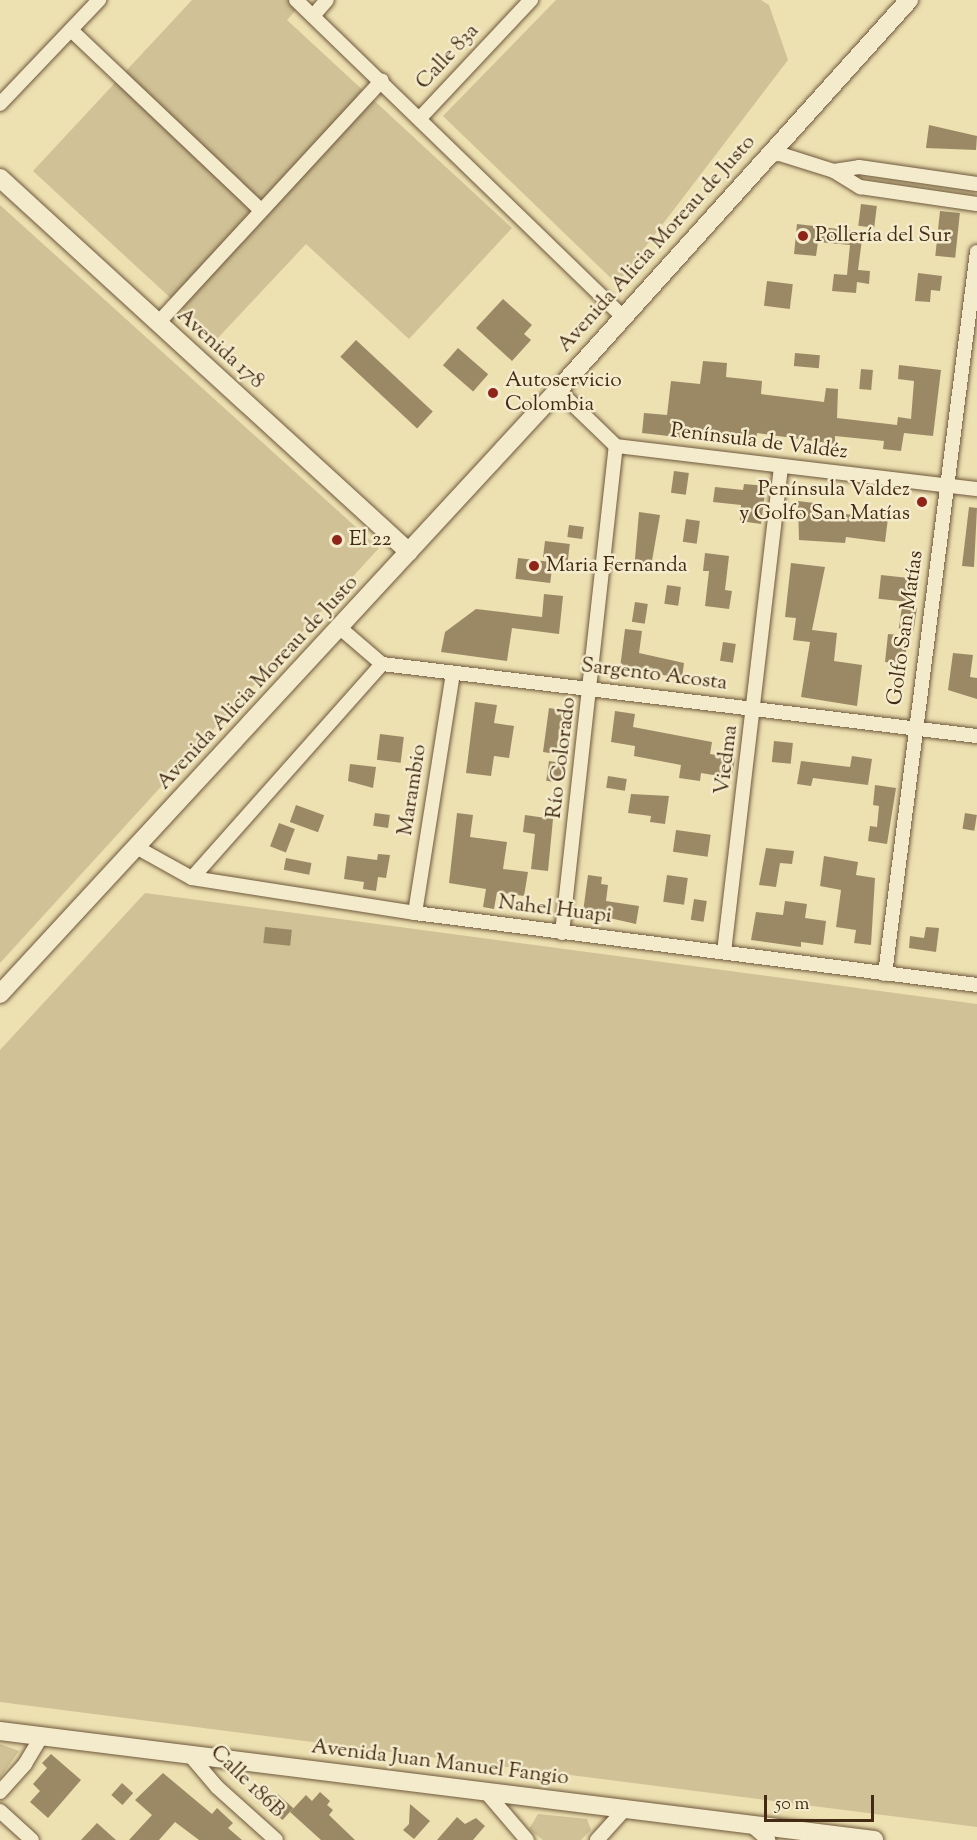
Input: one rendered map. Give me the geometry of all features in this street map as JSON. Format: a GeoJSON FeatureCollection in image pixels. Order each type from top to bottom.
{"type":"FeatureCollection","features":[{"type":"Feature","properties":{"kind":"main road","name":"Avenida Alicia Moreau de Justo"},"geometry":{"type":"LineString","coordinates":[[0,994],[558,390],[622,316],[909,0]]}},
{"type":"Feature","properties":{"kind":"main road","name":"Avenida 178"},"geometry":{"type":"LineString","coordinates":[[0,178],[409,552]]}},
{"type":"Feature","properties":{"kind":"main road","name":"Avenida Juan Manuel Fangio"},"geometry":{"type":"LineString","coordinates":[[0,1731],[842,1838],[874,1840]]}},
{"type":"Feature","properties":{"kind":"street"},"geometry":{"type":"LineString","coordinates":[[0,104],[99,0]]}},
{"type":"Feature","properties":{"kind":"street"},"geometry":{"type":"LineString","coordinates":[[296,0],[421,117],[622,316]]}},
{"type":"Feature","properties":{"kind":"street"},"geometry":{"type":"LineString","coordinates":[[313,16],[327,0]]}},
{"type":"Feature","properties":{"kind":"street","name":"Calle 83a"},"geometry":{"type":"LineString","coordinates":[[421,117],[531,0]]}},
{"type":"Feature","properties":{"kind":"street"},"geometry":{"type":"LineString","coordinates":[[71,30],[261,210]]}},
{"type":"Feature","properties":{"kind":"street"},"geometry":{"type":"LineString","coordinates":[[158,322],[382,80]]}},
{"type":"Feature","properties":{"kind":"street"},"geometry":{"type":"LineString","coordinates":[[767,155],[780,154],[834,171],[860,187],[977,204]]}},
{"type":"Feature","properties":{"kind":"street"},"geometry":{"type":"LineString","coordinates":[[834,171],[859,167],[977,184]]}},
{"type":"Feature","properties":{"kind":"street","name":"Golfo San Matías"},"geometry":{"type":"LineString","coordinates":[[885,974],[914,728],[977,252]]}},
{"type":"Feature","properties":{"kind":"street"},"geometry":{"type":"LineString","coordinates":[[558,390],[616,446]]}},
{"type":"Feature","properties":{"kind":"street","name":"Península de Valdéz"},"geometry":{"type":"LineString","coordinates":[[616,446],[977,489]]}},
{"type":"Feature","properties":{"kind":"street","name":"Río Colorado"},"geometry":{"type":"LineString","coordinates":[[562,933],[591,688],[616,446]]}},
{"type":"Feature","properties":{"kind":"street","name":"Viedma"},"geometry":{"type":"LineString","coordinates":[[724,952],[781,466]]}},
{"type":"Feature","properties":{"kind":"street"},"geometry":{"type":"LineString","coordinates":[[192,878],[382,664],[339,627]]}},
{"type":"Feature","properties":{"kind":"street","name":"Sargento Acosta"},"geometry":{"type":"LineString","coordinates":[[382,664],[977,736]]}},
{"type":"Feature","properties":{"kind":"street","name":"Marambio"},"geometry":{"type":"LineString","coordinates":[[415,913],[453,673]]}},
{"type":"Feature","properties":{"kind":"street","name":"Nahel Huapi"},"geometry":{"type":"LineString","coordinates":[[136,847],[192,878],[415,913],[977,985]]}},
{"type":"Feature","properties":{"kind":"street"},"geometry":{"type":"LineString","coordinates":[[0,1792],[26,1764],[42,1736]]}},
{"type":"Feature","properties":{"kind":"street","name":"Calle 186B"},"geometry":{"type":"LineString","coordinates":[[189,1754],[217,1787],[276,1840]]}},
{"type":"Feature","properties":{"kind":"street"},"geometry":{"type":"LineString","coordinates":[[486,1792],[527,1840]]}},
{"type":"Feature","properties":{"kind":"street"},"geometry":{"type":"LineString","coordinates":[[597,1840],[625,1809]]}},
{"type":"Feature","properties":{"kind":"street"},"geometry":{"type":"LineString","coordinates":[[0,1811],[32,1840]]}},
{"type":"Feature","properties":{"kind":"street"},"geometry":{"type":"LineString","coordinates":[[751,1825],[768,1840]]}},
{"type":"Feature","properties":{"kind":"shaded area"},"geometry":{"type":"Polygon","coordinates":[[[192,0],[305,0],[287,20],[512,228],[409,339],[306,244],[216,340],[33,171],[192,0]]]}},
{"type":"Feature","properties":{"kind":"shaded area"},"geometry":{"type":"Polygon","coordinates":[[[556,0],[761,0],[769,5],[788,60],[617,284],[443,116],[556,0]]]}},
{"type":"Feature","properties":{"kind":"shaded area"},"geometry":{"type":"Polygon","coordinates":[[[0,205],[379,548],[0,963],[0,205]]]}},
{"type":"Feature","properties":{"kind":"shaded area"},"geometry":{"type":"Polygon","coordinates":[[[145,893],[977,1004],[977,1827],[0,1702],[0,1050],[145,893]]]}},
{"type":"Feature","properties":{"kind":"shaded area"},"geometry":{"type":"Polygon","coordinates":[[[0,1744],[19,1751],[0,1778],[0,1744]]]}},
{"type":"Feature","properties":{"kind":"shaded area"},"geometry":{"type":"Polygon","coordinates":[[[538,1814],[587,1819],[591,1830],[581,1840],[543,1840],[529,1829],[538,1814]]]}},
{"type":"Feature","properties":{"kind":"building"},"geometry":{"type":"Polygon","coordinates":[[[929,125],[977,136],[976,150],[926,148],[929,125]]]}},
{"type":"Feature","properties":{"kind":"building"},"geometry":{"type":"Polygon","coordinates":[[[861,204],[877,206],[874,228],[858,226],[861,204]]]}},
{"type":"Feature","properties":{"kind":"building"},"geometry":{"type":"Polygon","coordinates":[[[940,211],[960,213],[955,258],[935,256],[940,211]]]}},
{"type":"Feature","properties":{"kind":"building"},"geometry":{"type":"Polygon","coordinates":[[[797,224],[863,232],[858,270],[870,271],[869,284],[857,282],[856,293],[832,291],[834,274],[847,275],[850,245],[818,242],[816,256],[794,254],[797,224]]]}},
{"type":"Feature","properties":{"kind":"building"},"geometry":{"type":"Polygon","coordinates":[[[918,273],[942,276],[940,291],[931,290],[930,302],[915,301],[918,273]]]}},
{"type":"Feature","properties":{"kind":"building"},"geometry":{"type":"Polygon","coordinates":[[[767,281],[793,284],[790,309],[764,306],[767,281]]]}},
{"type":"Feature","properties":{"kind":"building"},"geometry":{"type":"Polygon","coordinates":[[[503,299],[532,325],[524,334],[531,340],[512,361],[476,328],[503,299]]]}},
{"type":"Feature","properties":{"kind":"building"},"geometry":{"type":"Polygon","coordinates":[[[356,340],[433,412],[417,428],[340,357],[356,340]]]}},
{"type":"Feature","properties":{"kind":"building"},"geometry":{"type":"Polygon","coordinates":[[[458,348],[488,374],[473,392],[443,365],[458,348]]]}},
{"type":"Feature","properties":{"kind":"building"},"geometry":{"type":"Polygon","coordinates":[[[795,353],[820,355],[819,368],[794,366],[795,353]]]}},
{"type":"Feature","properties":{"kind":"building"},"geometry":{"type":"Polygon","coordinates":[[[703,361],[727,363],[726,377],[762,381],[761,394],[824,402],[826,388],[838,389],[837,418],[897,425],[898,417],[911,419],[914,381],[898,379],[899,365],[941,370],[933,436],[904,433],[901,451],[883,449],[884,441],[835,436],[835,444],[757,433],[756,446],[642,433],[644,413],[667,415],[671,381],[700,384],[703,361]]]}},
{"type":"Feature","properties":{"kind":"building"},"geometry":{"type":"Polygon","coordinates":[[[861,369],[873,370],[871,390],[859,389],[861,369]]]}},
{"type":"Feature","properties":{"kind":"building"},"geometry":{"type":"Polygon","coordinates":[[[674,471],[689,473],[686,495],[671,493],[674,471]]]}},
{"type":"Feature","properties":{"kind":"building"},"geometry":{"type":"Polygon","coordinates":[[[744,484],[766,486],[761,524],[740,521],[741,505],[713,502],[715,487],[743,490],[744,484]]]}},
{"type":"Feature","properties":{"kind":"building"},"geometry":{"type":"Polygon","coordinates":[[[798,501],[822,504],[821,511],[870,517],[872,508],[889,510],[885,542],[846,537],[845,543],[799,540],[798,501]]]}},
{"type":"Feature","properties":{"kind":"building"},"geometry":{"type":"Polygon","coordinates":[[[969,507],[977,508],[974,567],[962,566],[969,507]]]}},
{"type":"Feature","properties":{"kind":"building"},"geometry":{"type":"Polygon","coordinates":[[[639,512],[660,515],[650,572],[634,570],[639,512]]]}},
{"type":"Feature","properties":{"kind":"building"},"geometry":{"type":"Polygon","coordinates":[[[686,519],[700,521],[697,544],[683,542],[686,519]]]}},
{"type":"Feature","properties":{"kind":"building"},"geometry":{"type":"Polygon","coordinates":[[[569,525],[584,527],[582,539],[567,537],[569,525]]]}},
{"type":"Feature","properties":{"kind":"building"},"geometry":{"type":"Polygon","coordinates":[[[545,541],[570,544],[568,560],[543,557],[545,541]]]}},
{"type":"Feature","properties":{"kind":"building"},"geometry":{"type":"Polygon","coordinates":[[[705,553],[729,556],[725,590],[732,591],[729,609],[705,606],[709,571],[703,571],[705,553]]]}},
{"type":"Feature","properties":{"kind":"building"},"geometry":{"type":"Polygon","coordinates":[[[518,558],[553,562],[550,583],[515,579],[518,558]]]}},
{"type":"Feature","properties":{"kind":"building"},"geometry":{"type":"Polygon","coordinates":[[[791,563],[825,567],[812,630],[837,633],[834,661],[862,665],[857,706],[801,697],[810,642],[793,640],[796,618],[785,617],[791,563]]]}},
{"type":"Feature","properties":{"kind":"building"},"geometry":{"type":"Polygon","coordinates":[[[881,575],[909,578],[906,602],[878,599],[881,575]]]}},
{"type":"Feature","properties":{"kind":"building"},"geometry":{"type":"Polygon","coordinates":[[[667,585],[681,587],[678,606],[664,604],[667,585]]]}},
{"type":"Feature","properties":{"kind":"building"},"geometry":{"type":"Polygon","coordinates":[[[544,594],[563,596],[559,634],[512,628],[507,661],[441,652],[445,632],[476,609],[542,617],[544,594]]]}},
{"type":"Feature","properties":{"kind":"building"},"geometry":{"type":"Polygon","coordinates":[[[635,602],[648,604],[645,624],[632,622],[635,602]]]}},
{"type":"Feature","properties":{"kind":"building"},"geometry":{"type":"Polygon","coordinates":[[[902,606],[917,608],[914,631],[899,629],[902,606]]]}},
{"type":"Feature","properties":{"kind":"building"},"geometry":{"type":"Polygon","coordinates":[[[625,629],[642,631],[639,653],[684,663],[682,678],[620,668],[625,629]]]}},
{"type":"Feature","properties":{"kind":"building"},"geometry":{"type":"Polygon","coordinates":[[[888,634],[908,636],[905,657],[899,657],[898,664],[885,662],[888,634]]]}},
{"type":"Feature","properties":{"kind":"building"},"geometry":{"type":"Polygon","coordinates":[[[723,642],[736,644],[733,663],[720,661],[723,642]]]}},
{"type":"Feature","properties":{"kind":"building"},"geometry":{"type":"Polygon","coordinates":[[[953,653],[973,655],[970,677],[977,678],[977,699],[948,690],[953,653]]]}},
{"type":"Feature","properties":{"kind":"building"},"geometry":{"type":"Polygon","coordinates":[[[475,702],[497,705],[494,723],[514,726],[509,758],[494,756],[491,776],[466,773],[475,702]]]}},
{"type":"Feature","properties":{"kind":"building"},"geometry":{"type":"Polygon","coordinates":[[[549,708],[568,711],[566,722],[561,721],[556,754],[543,752],[549,708]]]}},
{"type":"Feature","properties":{"kind":"building"},"geometry":{"type":"Polygon","coordinates":[[[615,711],[635,714],[633,727],[712,742],[710,754],[735,758],[732,778],[701,773],[700,781],[679,778],[681,765],[634,756],[635,746],[611,742],[615,711]]]}},
{"type":"Feature","properties":{"kind":"building"},"geometry":{"type":"Polygon","coordinates":[[[380,734],[404,737],[401,763],[377,760],[380,734]]]}},
{"type":"Feature","properties":{"kind":"building"},"geometry":{"type":"Polygon","coordinates":[[[774,741],[793,743],[791,764],[772,762],[774,741]]]}},
{"type":"Feature","properties":{"kind":"building"},"geometry":{"type":"Polygon","coordinates":[[[852,756],[872,759],[868,785],[813,778],[811,786],[797,784],[801,761],[850,767],[852,756]]]}},
{"type":"Feature","properties":{"kind":"building"},"geometry":{"type":"Polygon","coordinates":[[[549,761],[563,763],[560,783],[546,781],[549,761]]]}},
{"type":"Feature","properties":{"kind":"building"},"geometry":{"type":"Polygon","coordinates":[[[350,764],[376,767],[373,788],[348,781],[350,764]]]}},
{"type":"Feature","properties":{"kind":"building"},"geometry":{"type":"Polygon","coordinates":[[[608,776],[627,779],[625,791],[606,788],[608,776]]]}},
{"type":"Feature","properties":{"kind":"building"},"geometry":{"type":"Polygon","coordinates":[[[875,785],[896,788],[887,844],[868,841],[870,826],[877,827],[879,806],[873,805],[875,785]]]}},
{"type":"Feature","properties":{"kind":"building"},"geometry":{"type":"Polygon","coordinates":[[[631,794],[669,796],[665,824],[650,822],[651,816],[628,813],[631,794]]]}},
{"type":"Feature","properties":{"kind":"building"},"geometry":{"type":"Polygon","coordinates":[[[296,805],[324,815],[318,832],[290,822],[296,805]]]}},
{"type":"Feature","properties":{"kind":"building"},"geometry":{"type":"Polygon","coordinates":[[[375,813],[390,815],[388,828],[373,826],[375,813]]]}},
{"type":"Feature","properties":{"kind":"building"},"geometry":{"type":"Polygon","coordinates":[[[457,813],[473,815],[470,837],[507,842],[503,869],[528,872],[524,896],[497,892],[494,909],[483,907],[486,889],[449,883],[457,813]]]}},
{"type":"Feature","properties":{"kind":"building"},"geometry":{"type":"Polygon","coordinates":[[[965,813],[977,815],[974,831],[962,829],[965,813]]]}},
{"type":"Feature","properties":{"kind":"building"},"geometry":{"type":"Polygon","coordinates":[[[525,815],[553,819],[548,871],[531,869],[535,834],[523,832],[525,815]]]}},
{"type":"Feature","properties":{"kind":"building"},"geometry":{"type":"Polygon","coordinates":[[[279,823],[295,829],[286,852],[270,846],[279,823]]]}},
{"type":"Feature","properties":{"kind":"building"},"geometry":{"type":"Polygon","coordinates":[[[676,830],[711,835],[708,857],[673,852],[676,830]]]}},
{"type":"Feature","properties":{"kind":"building"},"geometry":{"type":"Polygon","coordinates":[[[766,848],[794,851],[792,864],[780,863],[776,887],[759,885],[766,848]]]}},
{"type":"Feature","properties":{"kind":"building"},"geometry":{"type":"Polygon","coordinates":[[[378,854],[390,855],[386,878],[378,877],[376,891],[363,889],[364,882],[344,879],[347,856],[377,860],[378,854]]]}},
{"type":"Feature","properties":{"kind":"building"},"geometry":{"type":"Polygon","coordinates":[[[824,856],[858,862],[856,875],[875,878],[871,945],[854,943],[856,930],[836,927],[841,890],[820,886],[824,856]]]}},
{"type":"Feature","properties":{"kind":"building"},"geometry":{"type":"Polygon","coordinates":[[[286,858],[312,863],[309,875],[284,870],[286,858]]]}},
{"type":"Feature","properties":{"kind":"building"},"geometry":{"type":"Polygon","coordinates":[[[588,875],[602,877],[601,884],[608,885],[606,901],[639,906],[636,924],[583,912],[588,875]]]}},
{"type":"Feature","properties":{"kind":"building"},"geometry":{"type":"Polygon","coordinates":[[[667,875],[688,878],[684,905],[663,902],[667,875]]]}},
{"type":"Feature","properties":{"kind":"building"},"geometry":{"type":"Polygon","coordinates":[[[694,899],[707,901],[704,922],[691,920],[694,899]]]}},
{"type":"Feature","properties":{"kind":"building"},"geometry":{"type":"Polygon","coordinates":[[[785,901],[807,904],[805,918],[826,921],[823,945],[801,942],[801,947],[751,940],[756,912],[783,915],[785,901]]]}},
{"type":"Feature","properties":{"kind":"building"},"geometry":{"type":"Polygon","coordinates":[[[265,927],[292,930],[290,946],[263,943],[265,927]]]}},
{"type":"Feature","properties":{"kind":"building"},"geometry":{"type":"Polygon","coordinates":[[[926,927],[939,928],[936,952],[909,948],[910,936],[924,938],[926,927]]]}},
{"type":"Feature","properties":{"kind":"building"},"geometry":{"type":"Polygon","coordinates":[[[51,1754],[81,1780],[48,1818],[30,1802],[40,1791],[33,1784],[47,1768],[42,1763],[51,1754]]]}},
{"type":"Feature","properties":{"kind":"building"},"geometry":{"type":"Polygon","coordinates":[[[163,1773],[212,1814],[217,1808],[233,1823],[228,1828],[242,1840],[199,1840],[175,1822],[159,1840],[129,1840],[152,1815],[135,1800],[163,1773]]]}},
{"type":"Feature","properties":{"kind":"building"},"geometry":{"type":"Polygon","coordinates":[[[122,1783],[133,1793],[122,1805],[111,1795],[122,1783]]]}},
{"type":"Feature","properties":{"kind":"building"},"geometry":{"type":"Polygon","coordinates":[[[320,1792],[330,1801],[327,1805],[333,1810],[329,1815],[355,1840],[321,1840],[290,1812],[306,1795],[312,1801],[320,1792]]]}},
{"type":"Feature","properties":{"kind":"building"},"geometry":{"type":"Polygon","coordinates":[[[278,1794],[293,1808],[282,1820],[267,1806],[278,1794]]]}},
{"type":"Feature","properties":{"kind":"building"},"geometry":{"type":"Polygon","coordinates":[[[410,1804],[430,1821],[414,1839],[403,1830],[409,1824],[410,1804]]]}},
{"type":"Feature","properties":{"kind":"building"},"geometry":{"type":"Polygon","coordinates":[[[457,1817],[465,1824],[476,1818],[485,1826],[473,1840],[437,1840],[457,1817]]]}},
{"type":"Feature","properties":{"kind":"building"},"geometry":{"type":"Polygon","coordinates":[[[97,1823],[116,1840],[81,1840],[97,1823]]]}},
{"type":"Feature","properties":{"kind":"place","name":"Pollería del Sur"},"geometry":{"type":"Point","coordinates":[803,236]}},
{"type":"Feature","properties":{"kind":"place","name":"Autoservicio Colombia"},"geometry":{"type":"Point","coordinates":[493,393]}},
{"type":"Feature","properties":{"kind":"place","name":"Península Valdez y Golfo San Matías"},"geometry":{"type":"Point","coordinates":[922,502]}},
{"type":"Feature","properties":{"kind":"place","name":"El 22"},"geometry":{"type":"Point","coordinates":[337,540]}},
{"type":"Feature","properties":{"kind":"place","name":"Maria Fernanda"},"geometry":{"type":"Point","coordinates":[534,566]}}]}
